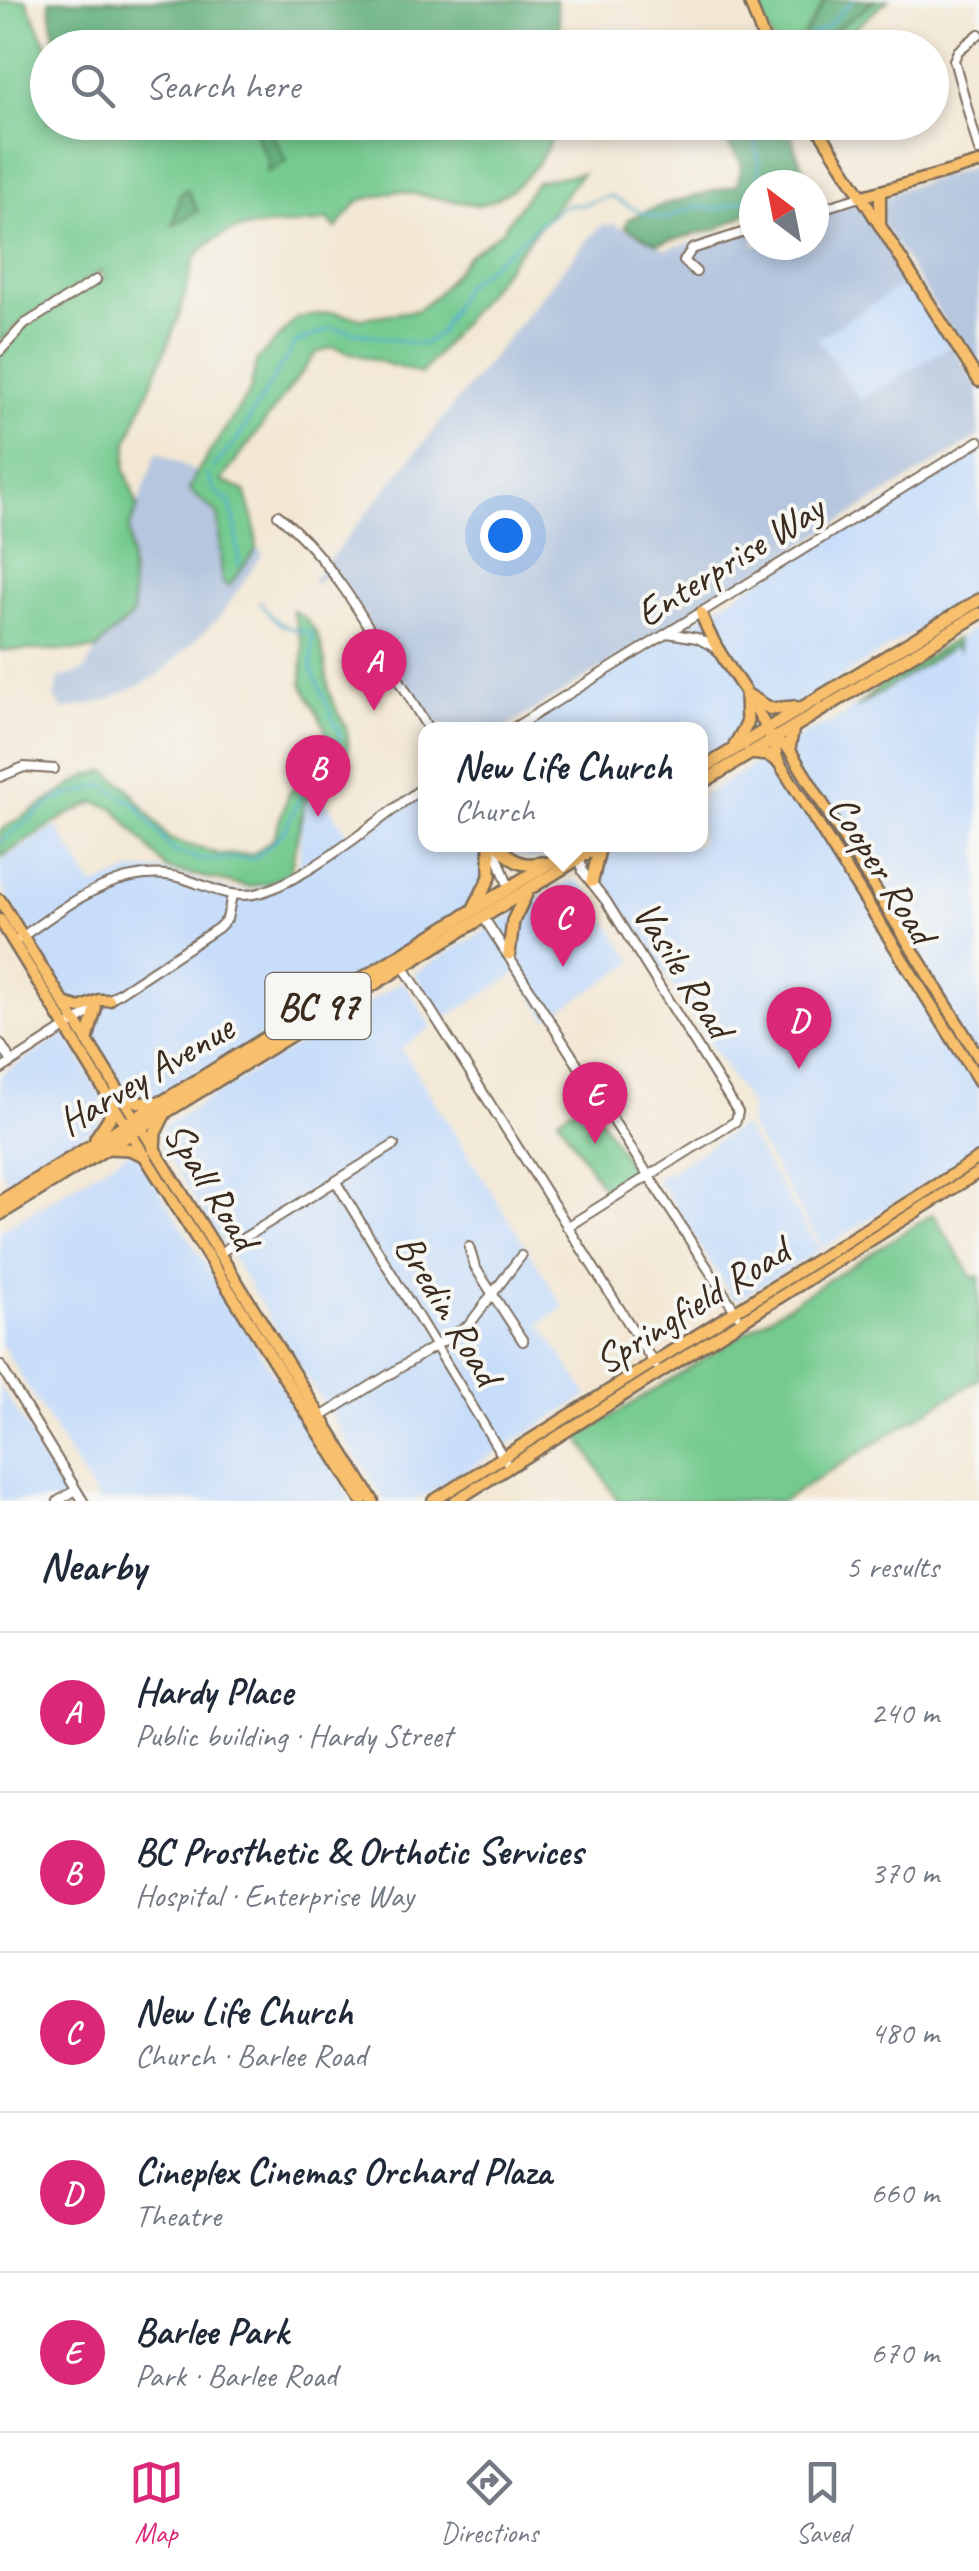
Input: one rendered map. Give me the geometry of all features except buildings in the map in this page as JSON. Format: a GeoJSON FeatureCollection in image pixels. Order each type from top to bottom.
{"type":"FeatureCollection","features":[{"type":"Feature","properties":{"kind":"highway"},"geometry":{"type":"LineString","coordinates":[[708,779],[750,753],[812,702],[979,600]]}},
{"type":"Feature","properties":{"kind":"highway"},"geometry":{"type":"LineString","coordinates":[[960,625],[966,608]]}},
{"type":"Feature","properties":{"kind":"highway"},"geometry":{"type":"LineString","coordinates":[[708,765],[729,752],[794,727],[979,614]]}},
{"type":"Feature","properties":{"kind":"highway"},"geometry":{"type":"LineString","coordinates":[[746,694],[771,709],[786,710],[812,702]]}},
{"type":"Feature","properties":{"kind":"highway"},"geometry":{"type":"LineString","coordinates":[[729,752],[747,724],[746,694]]}},
{"type":"Feature","properties":{"kind":"highway"},"geometry":{"type":"LineString","coordinates":[[788,749],[794,727]]}},
{"type":"Feature","properties":{"kind":"highway"},"geometry":{"type":"LineString","coordinates":[[750,753],[768,755],[778,761]]}},
{"type":"Feature","properties":{"kind":"highway"},"geometry":{"type":"LineString","coordinates":[[472,910],[490,877],[493,852]]}},
{"type":"Feature","properties":{"kind":"highway"},"geometry":{"type":"LineString","coordinates":[[503,852],[515,863],[527,866],[552,861]]}},
{"type":"Feature","properties":{"kind":"highway","name":"Harvey Avenue"},"geometry":{"type":"LineString","coordinates":[[0,1214],[108,1148],[133,1126],[416,945],[552,861],[574,852]]}},
{"type":"Feature","properties":{"kind":"highway","name":"Harvey Avenue"},"geometry":{"type":"LineString","coordinates":[[164,1106],[490,914],[578,852]]}},
{"type":"Feature","properties":{"kind":"highway"},"geometry":{"type":"LineString","coordinates":[[592,881],[599,852]]}},
{"type":"Feature","properties":{"kind":"highway"},"geometry":{"type":"LineString","coordinates":[[490,914],[509,888]]}},
{"type":"Feature","properties":{"kind":"highway"},"geometry":{"type":"LineString","coordinates":[[510,954],[513,921],[527,891]]}},
{"type":"Feature","properties":{"kind":"highway"},"geometry":{"type":"LineString","coordinates":[[404,966],[416,945]]}},
{"type":"Feature","properties":{"kind":"highway"},"geometry":{"type":"LineString","coordinates":[[93,1144],[110,1117],[113,1094],[164,1106],[149,1153],[108,1148]]}},
{"type":"Feature","properties":{"kind":"highway","name":"Harvey Avenue"},"geometry":{"type":"LineString","coordinates":[[0,1202],[93,1144],[133,1126]]}},
{"type":"Feature","properties":{"kind":"main road"},"geometry":{"type":"LineString","coordinates":[[748,0],[760,30]]}},
{"type":"Feature","properties":{"kind":"main road"},"geometry":{"type":"LineString","coordinates":[[825,140],[979,381]]}},
{"type":"Feature","properties":{"kind":"main road"},"geometry":{"type":"LineString","coordinates":[[860,197],[979,163]]}},
{"type":"Feature","properties":{"kind":"main road"},"geometry":{"type":"LineString","coordinates":[[880,192],[880,226]]}},
{"type":"Feature","properties":{"kind":"main road","name":"Cooper Road"},"geometry":{"type":"LineString","coordinates":[[702,613],[717,648],[770,734],[778,761],[979,1081]]}},
{"type":"Feature","properties":{"kind":"main road","name":"Cooper Road"},"geometry":{"type":"LineString","coordinates":[[770,734],[788,749],[979,1058]]}},
{"type":"Feature","properties":{"kind":"main road","name":"Spall Road"},"geometry":{"type":"LineString","coordinates":[[0,900],[18,939],[69,1024],[316,1420],[362,1501]]}},
{"type":"Feature","properties":{"kind":"main road","name":"Spall Road"},"geometry":{"type":"LineString","coordinates":[[0,920],[18,939],[62,1003],[69,1024],[86,1042],[113,1094]]}},
{"type":"Feature","properties":{"kind":"main road"},"geometry":{"type":"LineString","coordinates":[[62,1003],[80,1008],[108,1000]]}},
{"type":"Feature","properties":{"kind":"main road"},"geometry":{"type":"LineString","coordinates":[[86,1042],[96,1008]]}},
{"type":"Feature","properties":{"kind":"main road","name":"Springfield Road"},"geometry":{"type":"LineString","coordinates":[[738,1318],[979,1158]]}},
{"type":"Feature","properties":{"kind":"main road","name":"Springfield Road"},"geometry":{"type":"LineString","coordinates":[[455,1501],[507,1463],[657,1368],[979,1172]]}},
{"type":"Feature","properties":{"kind":"main road","name":"Spall Road"},"geometry":{"type":"LineString","coordinates":[[316,1420],[373,1501]]}},
{"type":"Feature","properties":{"kind":"main road","name":"Springfield Road"},"geometry":{"type":"LineString","coordinates":[[433,1501],[507,1463]]}},
{"type":"Feature","properties":{"kind":"street"},"geometry":{"type":"LineString","coordinates":[[979,34],[958,51],[954,60],[979,151]]}},
{"type":"Feature","properties":{"kind":"street"},"geometry":{"type":"LineString","coordinates":[[829,206],[860,197]]}},
{"type":"Feature","properties":{"kind":"street"},"geometry":{"type":"LineString","coordinates":[[696,272],[684,262],[692,249],[739,233]]}},
{"type":"Feature","properties":{"kind":"street"},"geometry":{"type":"LineString","coordinates":[[0,351],[25,324],[96,280]]}},
{"type":"Feature","properties":{"kind":"street","name":"Enterprise Way"},"geometry":{"type":"LineString","coordinates":[[523,722],[979,441]]}},
{"type":"Feature","properties":{"kind":"street"},"geometry":{"type":"LineString","coordinates":[[278,515],[307,541],[339,583],[425,722]]}},
{"type":"Feature","properties":{"kind":"street"},"geometry":{"type":"LineString","coordinates":[[668,633],[696,638],[717,648]]}},
{"type":"Feature","properties":{"kind":"street"},"geometry":{"type":"LineString","coordinates":[[0,777],[24,768],[54,769]]}},
{"type":"Feature","properties":{"kind":"street"},"geometry":{"type":"LineString","coordinates":[[18,939],[106,883],[132,874],[159,873],[232,895],[256,894],[282,884],[348,842],[418,790]]}},
{"type":"Feature","properties":{"kind":"street"},"geometry":{"type":"LineString","coordinates":[[497,852],[509,888]]}},
{"type":"Feature","properties":{"kind":"street","name":"Vasile Road"},"geometry":{"type":"LineString","coordinates":[[582,852],[583,872],[738,1112],[736,1121],[648,1177]]}},
{"type":"Feature","properties":{"kind":"street"},"geometry":{"type":"LineString","coordinates":[[0,1070],[218,928],[227,919],[232,895]]}},
{"type":"Feature","properties":{"kind":"street"},"geometry":{"type":"LineString","coordinates":[[490,914],[510,954],[738,1318]]}},
{"type":"Feature","properties":{"kind":"street"},"geometry":{"type":"LineString","coordinates":[[404,966],[657,1368]]}},
{"type":"Feature","properties":{"kind":"street"},"geometry":{"type":"LineString","coordinates":[[0,1043],[12,1062]]}},
{"type":"Feature","properties":{"kind":"street"},"geometry":{"type":"LineString","coordinates":[[214,1257],[394,1145]]}},
{"type":"Feature","properties":{"kind":"street"},"geometry":{"type":"LineString","coordinates":[[566,1227],[648,1177]]}},
{"type":"Feature","properties":{"kind":"street","name":"Bredin Road"},"geometry":{"type":"LineString","coordinates":[[336,1182],[507,1463]]}},
{"type":"Feature","properties":{"kind":"street"},"geometry":{"type":"LineString","coordinates":[[469,1247],[475,1267],[523,1341]]}},
{"type":"Feature","properties":{"kind":"street"},"geometry":{"type":"LineString","coordinates":[[316,1420],[469,1325],[522,1256]]}},
{"type":"Feature","properties":{"kind":"street"},"geometry":{"type":"LineString","coordinates":[[1,1367],[84,1501]]}},
{"type":"Feature","properties":{"kind":"street"},"geometry":{"type":"LineString","coordinates":[[58,1501],[76,1490]]}},
{"type":"Feature","properties":{"kind":"shaded area"},"geometry":{"type":"Polygon","coordinates":[[[979,165],[979,374],[882,224],[881,212],[885,199],[898,190],[979,165]]]}},
{"type":"Feature","properties":{"kind":"shaded area"},"geometry":{"type":"Polygon","coordinates":[[[860,201],[909,281],[818,338],[860,401],[951,345],[979,389],[979,436],[514,722],[431,722],[333,568],[313,586],[312,581],[602,225],[615,224],[666,249],[739,231],[739,260],[829,260],[829,209],[860,201]]]}},
{"type":"Feature","properties":{"kind":"shaded area"},"geometry":{"type":"Polygon","coordinates":[[[909,281],[951,345],[860,402],[817,337],[909,281]]]}},
{"type":"Feature","properties":{"kind":"shaded area"},"geometry":{"type":"Polygon","coordinates":[[[979,445],[979,592],[708,759],[708,722],[530,722],[979,445]]]}},
{"type":"Feature","properties":{"kind":"shaded area"},"geometry":{"type":"Polygon","coordinates":[[[157,452],[197,472],[189,490],[218,514],[222,582],[229,586],[257,548],[263,553],[219,618],[158,676],[107,701],[63,710],[54,697],[59,678],[83,672],[102,642],[133,614],[129,529],[157,452]]]}},
{"type":"Feature","properties":{"kind":"shaded area"},"geometry":{"type":"Polygon","coordinates":[[[979,625],[979,1150],[823,1248],[749,1126],[751,1107],[601,876],[599,866],[612,852],[708,852],[708,793],[803,734],[839,719],[880,686],[979,625]]]}},
{"type":"Feature","properties":{"kind":"shaded area"},"geometry":{"type":"Polygon","coordinates":[[[418,791],[418,852],[487,852],[488,876],[469,907],[164,1098],[151,1100],[123,1089],[91,1034],[100,1003],[70,1001],[0,884],[0,861],[56,826],[93,886],[132,871],[159,870],[232,891],[255,891],[299,869],[302,805],[321,794],[349,836],[418,791]]]}},
{"type":"Feature","properties":{"kind":"shaded area"},"geometry":{"type":"Polygon","coordinates":[[[513,852],[557,852],[529,859],[513,852]]]}},
{"type":"Feature","properties":{"kind":"shaded area"},"geometry":{"type":"Polygon","coordinates":[[[571,880],[581,882],[634,962],[547,1019],[518,973],[443,1020],[414,973],[571,880]]]}},
{"type":"Feature","properties":{"kind":"shaded area"},"geometry":{"type":"Polygon","coordinates":[[[403,981],[432,1027],[401,1048],[564,1307],[540,1323],[588,1396],[432,1492],[413,1501],[385,1501],[160,1144],[160,1135],[164,1126],[403,981]]]}},
{"type":"Feature","properties":{"kind":"shaded area"},"geometry":{"type":"Polygon","coordinates":[[[66,1033],[102,1098],[103,1116],[99,1125],[10,1184],[0,1167],[0,1075],[66,1033]]]}},
{"type":"Feature","properties":{"kind":"shaded area"},"geometry":{"type":"Polygon","coordinates":[[[742,1125],[820,1250],[733,1299],[664,1189],[655,1183],[660,1174],[742,1125]]]}},
{"type":"Feature","properties":{"kind":"shaded area"},"geometry":{"type":"Polygon","coordinates":[[[128,1152],[138,1156],[352,1501],[98,1501],[0,1342],[0,1231],[128,1152]]]}},
{"type":"Feature","properties":{"kind":"shaded area"},"geometry":{"type":"Polygon","coordinates":[[[0,1385],[73,1501],[0,1501],[0,1385]]]}},
{"type":"Feature","properties":{"kind":"green space"},"geometry":{"type":"Polygon","coordinates":[[[0,0],[26,0],[40,30],[30,30],[30,140],[551,140],[528,174],[492,201],[478,205],[397,191],[358,201],[336,229],[327,219],[245,228],[219,237],[195,258],[177,322],[128,440],[125,469],[138,507],[129,529],[133,614],[97,650],[0,650],[0,357],[23,328],[104,278],[102,271],[14,327],[0,345],[0,0]]]}},
{"type":"Feature","properties":{"kind":"green space"},"geometry":{"type":"Polygon","coordinates":[[[49,0],[556,0],[560,30],[53,30],[49,0]]]}},
{"type":"Feature","properties":{"kind":"green space"},"geometry":{"type":"Polygon","coordinates":[[[755,0],[888,0],[852,30],[767,30],[755,0]]]}},
{"type":"Feature","properties":{"kind":"green space"},"geometry":{"type":"Polygon","coordinates":[[[825,0],[875,0],[836,30],[807,30],[825,0]]]}},
{"type":"Feature","properties":{"kind":"green space"},"geometry":{"type":"Polygon","coordinates":[[[258,140],[275,140],[287,161],[267,172],[268,160],[258,140]]]}},
{"type":"Feature","properties":{"kind":"green space"},"geometry":{"type":"Polygon","coordinates":[[[726,140],[793,140],[804,170],[741,170],[742,164],[726,140]]]}},
{"type":"Feature","properties":{"kind":"green space"},"geometry":{"type":"Polygon","coordinates":[[[582,173],[421,374],[332,347],[316,353],[221,481],[245,491],[257,548],[229,586],[222,582],[218,514],[189,490],[250,391],[257,360],[297,318],[332,312],[362,318],[418,310],[437,294],[470,254],[501,232],[537,181],[582,173]]]}},
{"type":"Feature","properties":{"kind":"green space"},"geometry":{"type":"Polygon","coordinates":[[[739,177],[739,218],[717,229],[657,244],[625,227],[628,219],[665,204],[737,185],[739,177]]]}},
{"type":"Feature","properties":{"kind":"green space"},"geometry":{"type":"Polygon","coordinates":[[[187,189],[198,211],[173,225],[180,195],[187,189]]]}},
{"type":"Feature","properties":{"kind":"green space"},"geometry":{"type":"Polygon","coordinates":[[[292,610],[317,634],[330,695],[345,726],[348,750],[333,780],[305,800],[290,872],[249,887],[167,869],[114,808],[95,802],[67,815],[0,858],[0,831],[87,776],[106,771],[127,787],[169,839],[221,855],[253,854],[273,839],[289,793],[326,754],[325,728],[302,684],[303,646],[292,610]]]}},
{"type":"Feature","properties":{"kind":"green space"},"geometry":{"type":"Polygon","coordinates":[[[956,639],[958,650],[954,646],[856,708],[880,686],[956,639]]]}},
{"type":"Feature","properties":{"kind":"green space"},"geometry":{"type":"Polygon","coordinates":[[[588,1099],[633,1171],[632,1177],[606,1193],[558,1118],[588,1099]]]}},
{"type":"Feature","properties":{"kind":"green space"},"geometry":{"type":"Polygon","coordinates":[[[933,1214],[973,1278],[979,1276],[979,1379],[782,1501],[618,1501],[579,1437],[933,1214]]]}},
{"type":"Feature","properties":{"kind":"waterway"},"geometry":{"type":"LineString","coordinates":[[821,30],[853,0]]}},
{"type":"Feature","properties":{"kind":"waterway"},"geometry":{"type":"LineString","coordinates":[[755,140],[759,170]]}},
{"type":"Feature","properties":{"kind":"waterway"},"geometry":{"type":"LineString","coordinates":[[212,469],[237,440],[294,344],[332,328],[422,345],[439,334],[464,286],[564,205],[582,205],[610,196],[642,213],[666,219],[694,207],[721,209],[739,202]]}},
{"type":"Feature","properties":{"kind":"waterway"},"geometry":{"type":"LineString","coordinates":[[207,474],[214,490],[230,503],[239,566]]}},
{"type":"Feature","properties":{"kind":"waterway"},"geometry":{"type":"LineString","coordinates":[[0,842],[54,800],[103,785],[137,805],[171,850],[201,860],[256,858],[284,831],[306,785],[325,771],[339,749],[340,735],[312,670],[312,633],[282,624],[260,601]]}},
{"type":"Feature","properties":{"kind":"place","name":"Hardy Place"},"geometry":{"type":"Point","coordinates":[374,711]}},
{"type":"Feature","properties":{"kind":"place","name":"BC Prosthetic & Orthotic Services"},"geometry":{"type":"Point","coordinates":[318,817]}},
{"type":"Feature","properties":{"kind":"place","name":"New Life Church"},"geometry":{"type":"Point","coordinates":[563,967]}},
{"type":"Feature","properties":{"kind":"place","name":"Cineplex Cinemas Orchard Plaza"},"geometry":{"type":"Point","coordinates":[799,1069]}},
{"type":"Feature","properties":{"kind":"place","name":"Barlee Park"},"geometry":{"type":"Point","coordinates":[595,1144]}}]}
